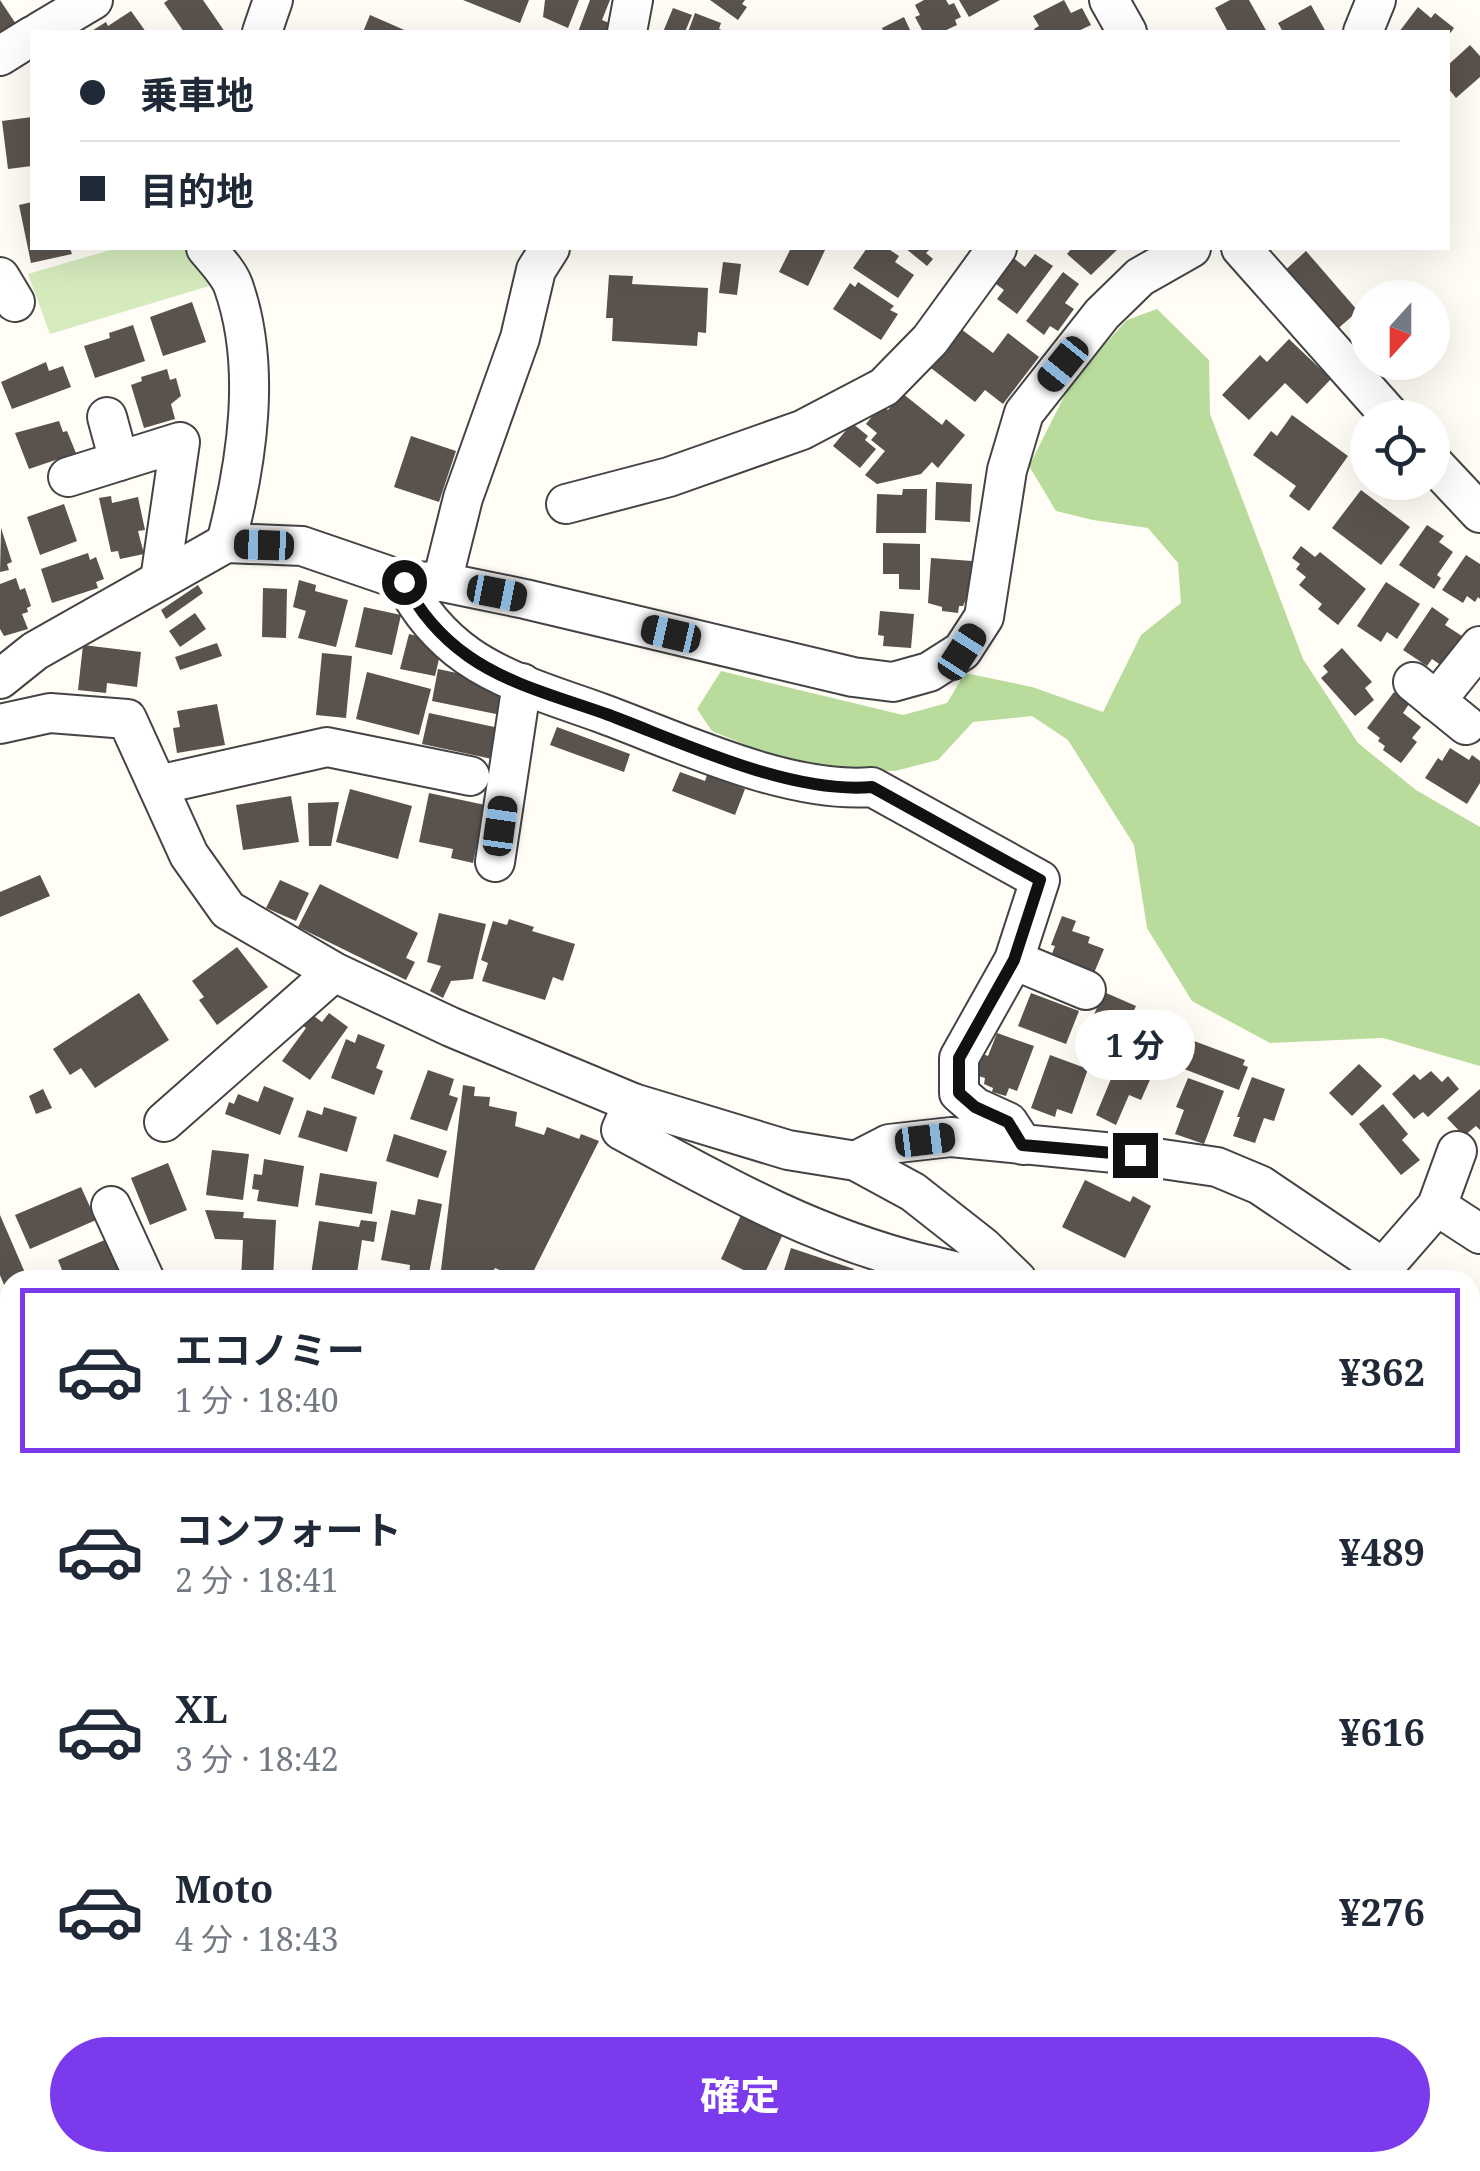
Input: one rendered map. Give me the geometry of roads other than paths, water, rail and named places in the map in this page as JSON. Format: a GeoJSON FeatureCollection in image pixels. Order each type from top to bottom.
{"type":"FeatureCollection","features":[{"type":"Feature","properties":{"kind":"street"},"geometry":{"type":"LineString","coordinates":[[42,30],[92,0]]}},
{"type":"Feature","properties":{"kind":"street"},"geometry":{"type":"LineString","coordinates":[[263,30],[273,0]]}},
{"type":"Feature","properties":{"kind":"street"},"geometry":{"type":"LineString","coordinates":[[627,30],[633,0]]}},
{"type":"Feature","properties":{"kind":"street"},"geometry":{"type":"LineString","coordinates":[[1109,0],[1126,30]]}},
{"type":"Feature","properties":{"kind":"street"},"geometry":{"type":"LineString","coordinates":[[1364,30],[1376,0]]}},
{"type":"Feature","properties":{"kind":"street"},"geometry":{"type":"LineString","coordinates":[[0,56],[30,37]]}},
{"type":"Feature","properties":{"kind":"street"},"geometry":{"type":"LineString","coordinates":[[208,250],[232,282],[250,361],[240,488],[226,544]]}},
{"type":"Feature","properties":{"kind":"street"},"geometry":{"type":"LineString","coordinates":[[442,582],[463,498],[520,338],[536,270],[549,250]]}},
{"type":"Feature","properties":{"kind":"street"},"geometry":{"type":"LineString","coordinates":[[566,504],[668,477],[802,430],[884,387],[930,340],[996,250]]}},
{"type":"Feature","properties":{"kind":"street"},"geometry":{"type":"LineString","coordinates":[[0,679],[35,652],[226,544],[302,546],[404,582],[442,582],[525,599],[853,677],[893,682],[930,672],[962,652],[984,618],[1008,470],[1024,413],[1102,314],[1140,277],[1187,250]]}},
{"type":"Feature","properties":{"kind":"street"},"geometry":{"type":"LineString","coordinates":[[1242,250],[1376,400]]}},
{"type":"Feature","properties":{"kind":"street"},"geometry":{"type":"LineString","coordinates":[[108,417],[119,461]]}},
{"type":"Feature","properties":{"kind":"street"},"geometry":{"type":"LineString","coordinates":[[68,477],[180,442],[160,580]]}},
{"type":"Feature","properties":{"kind":"street"},"geometry":{"type":"LineString","coordinates":[[1450,481],[1480,513]]}},
{"type":"Feature","properties":{"kind":"street"},"geometry":{"type":"LineString","coordinates":[[404,582],[419,611],[468,656],[522,684],[750,768],[843,789],[872,787],[1040,880],[1014,960],[959,1058],[959,1093],[975,1107],[1008,1122],[1022,1145]]}},
{"type":"Feature","properties":{"kind":"street"},"geometry":{"type":"LineString","coordinates":[[1466,725],[1424,692],[1480,646]]}},
{"type":"Feature","properties":{"kind":"street"},"geometry":{"type":"LineString","coordinates":[[495,862],[522,684]]}},
{"type":"Feature","properties":{"kind":"street"},"geometry":{"type":"LineString","coordinates":[[0,724],[50,713],[127,719],[189,855],[228,910],[334,972],[451,1028],[633,1103],[788,1150],[856,1161],[912,1192],[1007,1270]]}},
{"type":"Feature","properties":{"kind":"street"},"geometry":{"type":"LineString","coordinates":[[158,785],[327,747],[470,776]]}},
{"type":"Feature","properties":{"kind":"street"},"geometry":{"type":"LineString","coordinates":[[1014,960],[1086,990]]}},
{"type":"Feature","properties":{"kind":"street"},"geometry":{"type":"LineString","coordinates":[[164,1122],[334,972]]}},
{"type":"Feature","properties":{"kind":"street"},"geometry":{"type":"LineString","coordinates":[[633,1103],[620,1130],[768,1210],[865,1250],[949,1270]]}},
{"type":"Feature","properties":{"kind":"street"},"geometry":{"type":"LineString","coordinates":[[856,1161],[888,1144],[951,1137],[1217,1167],[1260,1185],[1381,1270]]}},
{"type":"Feature","properties":{"kind":"street"},"geometry":{"type":"LineString","coordinates":[[1390,1270],[1436,1206],[1457,1151]]}},
{"type":"Feature","properties":{"kind":"street"},"geometry":{"type":"LineString","coordinates":[[111,1206],[141,1270]]}},
{"type":"Feature","properties":{"kind":"street"},"geometry":{"type":"LineString","coordinates":[[1436,1206],[1480,1234]]}}]}
